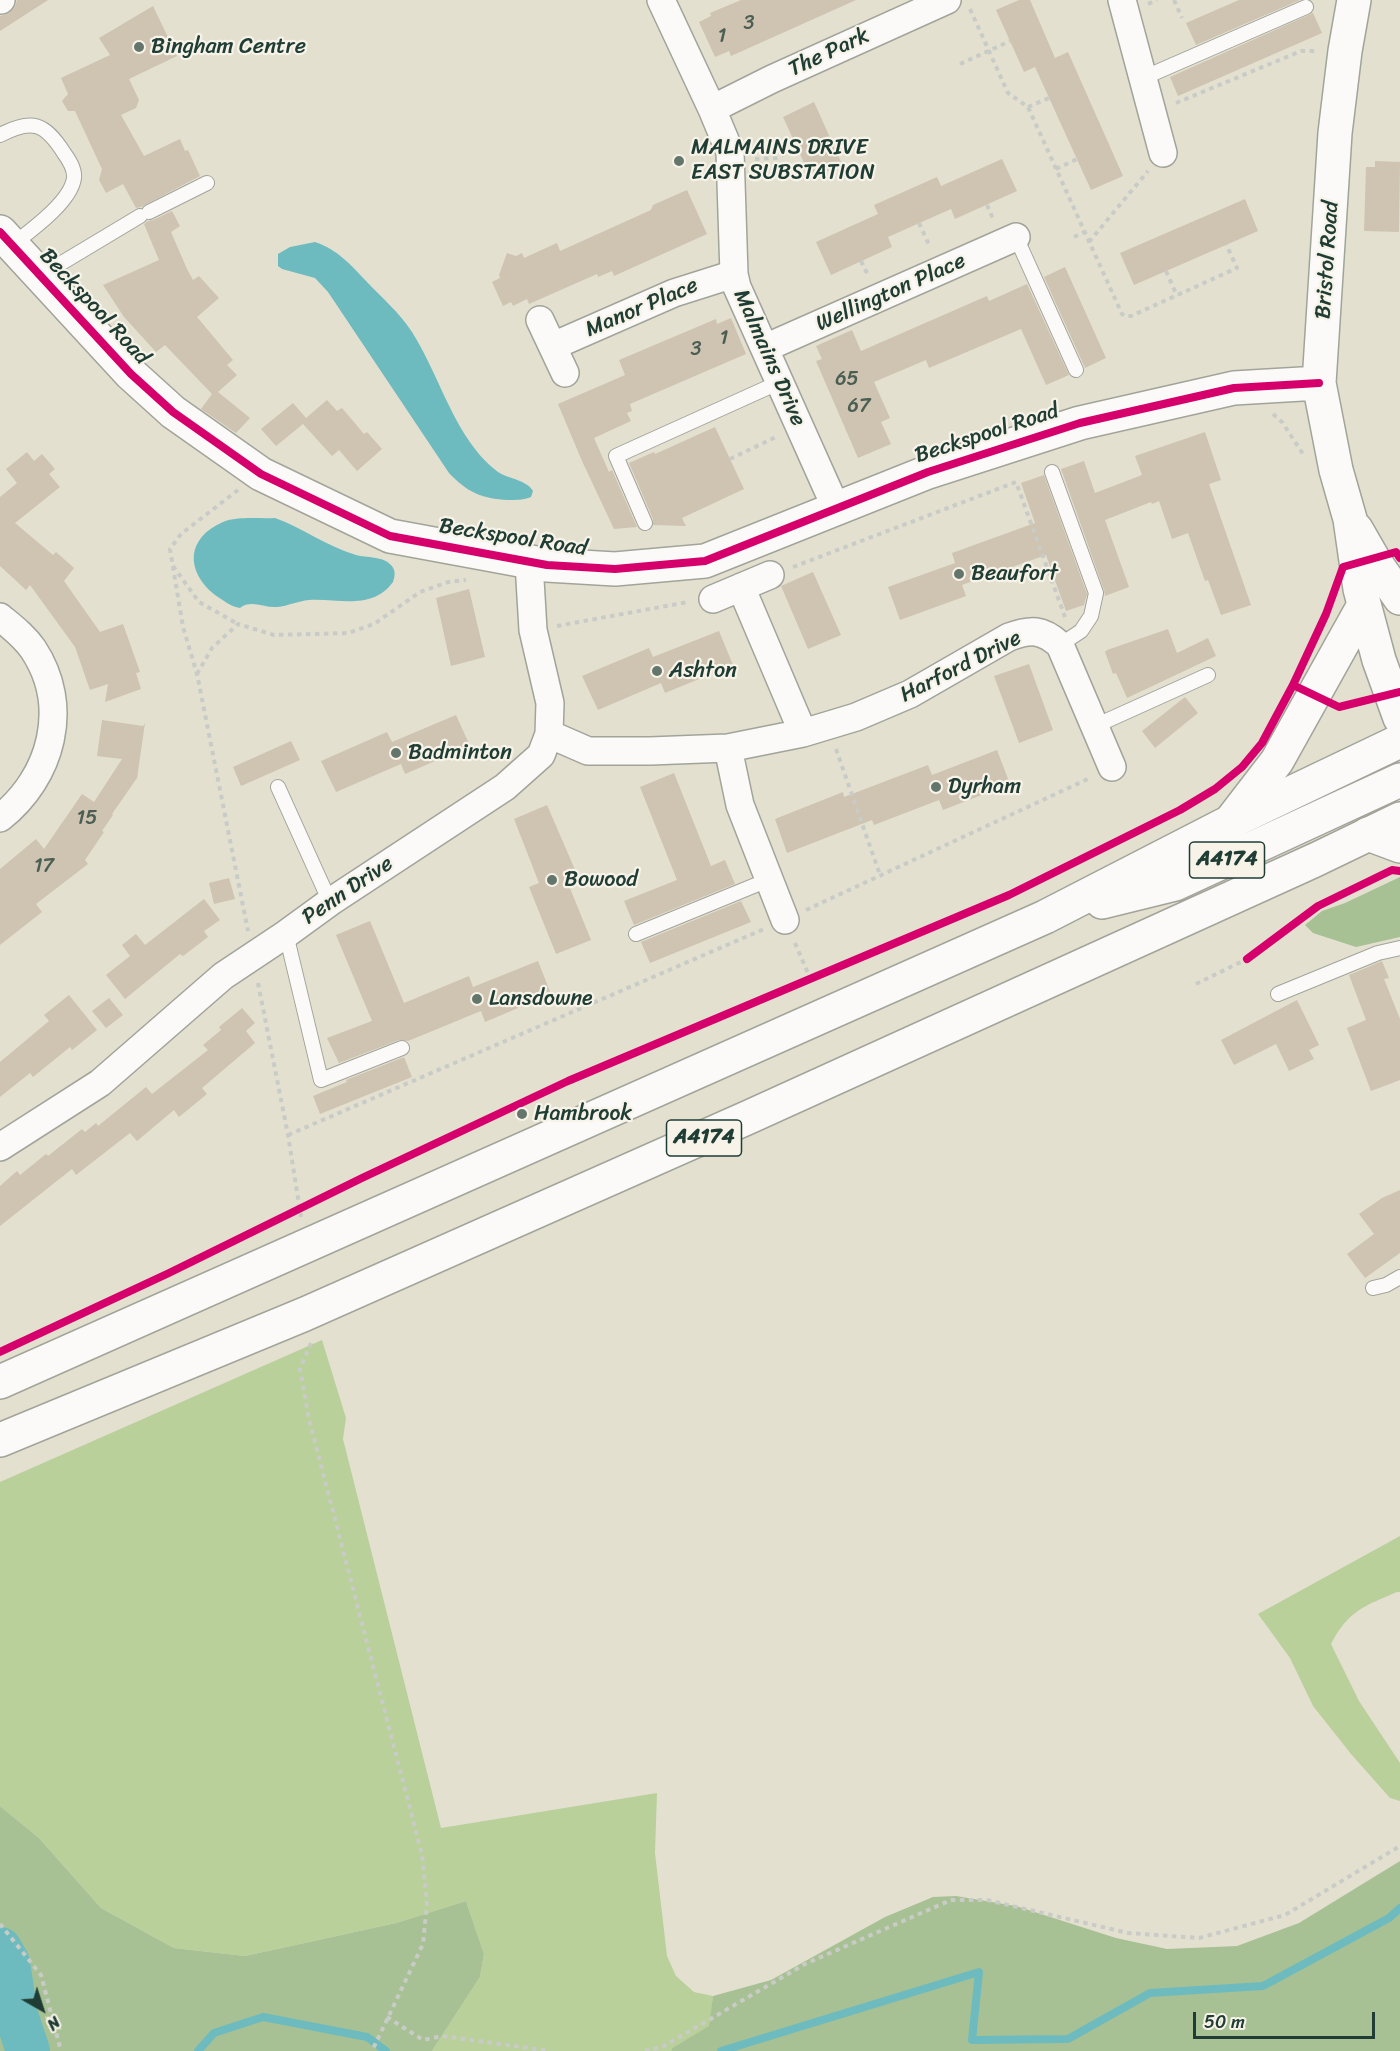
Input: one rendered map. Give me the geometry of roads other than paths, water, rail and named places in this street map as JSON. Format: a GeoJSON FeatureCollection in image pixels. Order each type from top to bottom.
{"type":"FeatureCollection","features":[{"type":"Feature","properties":{"kind":"main road","name":"Bristol Road"},"geometry":{"type":"LineString","coordinates":[[1354,0],[1335,133],[1319,383],[1336,470],[1350,519],[1357,574],[1364,605],[1379,660],[1400,718]]}},
{"type":"Feature","properties":{"kind":"main road","name":"Beckspool Road"},"geometry":{"type":"LineString","coordinates":[[6,238],[131,374],[173,412],[261,474],[390,536],[530,563],[615,569],[705,561],[928,472],[1080,423],[1234,388],[1319,383]]}},
{"type":"Feature","properties":{"kind":"main road","name":"Bristol Road"},"geometry":{"type":"LineString","coordinates":[[1350,519],[1397,597]]}},
{"type":"Feature","properties":{"kind":"main road"},"geometry":{"type":"LineString","coordinates":[[1230,822],[1277,761],[1364,605]]}},
{"type":"Feature","properties":{"kind":"main road","name":"A4174"},"geometry":{"type":"LineString","coordinates":[[0,1382],[1045,917],[1230,822],[1400,741]]}},
{"type":"Feature","properties":{"kind":"main road","name":"A4174"},"geometry":{"type":"LineString","coordinates":[[1045,917],[1175,884],[1400,780]]}},
{"type":"Feature","properties":{"kind":"main road","name":"A4174"},"geometry":{"type":"LineString","coordinates":[[0,1440],[305,1314],[760,1113],[1400,819]]}},
{"type":"Feature","properties":{"kind":"main road"},"geometry":{"type":"LineString","coordinates":[[1368,834],[1400,846]]}},
{"type":"Feature","properties":{"kind":"street","name":"Malmains Drive"},"geometry":{"type":"LineString","coordinates":[[661,0],[728,145],[731,160],[734,274],[737,287],[836,508]]}},
{"type":"Feature","properties":{"kind":"street","name":"The Park"},"geometry":{"type":"LineString","coordinates":[[712,109],[772,79],[947,0]]}},
{"type":"Feature","properties":{"kind":"street"},"geometry":{"type":"LineString","coordinates":[[1122,0],[1163,153]]}},
{"type":"Feature","properties":{"kind":"street","name":"Wellington Place"},"geometry":{"type":"LineString","coordinates":[[765,348],[1016,237]]}},
{"type":"Feature","properties":{"kind":"street","name":"Manor Place"},"geometry":{"type":"LineString","coordinates":[[553,346],[674,293],[734,274]]}},
{"type":"Feature","properties":{"kind":"street"},"geometry":{"type":"LineString","coordinates":[[540,320],[565,373]]}},
{"type":"Feature","properties":{"kind":"street","name":"Penn Drive"},"geometry":{"type":"LineString","coordinates":[[0,1147],[100,1083],[223,976],[330,902],[505,787],[541,754],[549,734],[550,703],[533,630],[530,563]]}},
{"type":"Feature","properties":{"kind":"street"},"geometry":{"type":"LineString","coordinates":[[713,598],[770,575]]}},
{"type":"Feature","properties":{"kind":"street"},"geometry":{"type":"LineString","coordinates":[[741,587],[815,729]]}},
{"type":"Feature","properties":{"kind":"street"},"geometry":{"type":"LineString","coordinates":[[0,617],[19,633],[39,659],[48,685],[52,712],[48,749],[40,772],[24,794],[0,818]]}},
{"type":"Feature","properties":{"kind":"street","name":"Harford Drive"},"geometry":{"type":"LineString","coordinates":[[549,734],[588,752],[728,748],[815,729],[856,717],[910,694],[1009,637],[1026,631],[1047,634],[1066,641]]}},
{"type":"Feature","properties":{"kind":"street"},"geometry":{"type":"LineString","coordinates":[[1066,641],[1095,726],[1112,767]]}},
{"type":"Feature","properties":{"kind":"street"},"geometry":{"type":"LineString","coordinates":[[728,748],[740,806],[784,920]]}},
{"type":"Feature","properties":{"kind":"lane"},"geometry":{"type":"LineString","coordinates":[[1143,78],[1306,8]]}},
{"type":"Feature","properties":{"kind":"lane"},"geometry":{"type":"LineString","coordinates":[[0,135],[22,126],[42,127],[54,137],[70,162],[74,177],[70,188],[59,204],[38,225],[6,238]]}},
{"type":"Feature","properties":{"kind":"lane"},"geometry":{"type":"LineString","coordinates":[[40,276],[144,214],[207,183]]}},
{"type":"Feature","properties":{"kind":"lane"},"geometry":{"type":"LineString","coordinates":[[1016,237],[1076,370]]}},
{"type":"Feature","properties":{"kind":"lane"},"geometry":{"type":"LineString","coordinates":[[645,523],[616,456],[780,382]]}},
{"type":"Feature","properties":{"kind":"lane"},"geometry":{"type":"LineString","coordinates":[[1052,472],[1096,593],[1091,616],[1081,631],[1066,641]]}},
{"type":"Feature","properties":{"kind":"lane"},"geometry":{"type":"LineString","coordinates":[[1095,726],[1208,675]]}},
{"type":"Feature","properties":{"kind":"lane"},"geometry":{"type":"LineString","coordinates":[[278,787],[330,902]]}},
{"type":"Feature","properties":{"kind":"lane"},"geometry":{"type":"LineString","coordinates":[[636,934],[768,880]]}},
{"type":"Feature","properties":{"kind":"lane"},"geometry":{"type":"LineString","coordinates":[[286,934],[321,1080],[402,1048]]}},
{"type":"Feature","properties":{"kind":"lane"},"geometry":{"type":"LineString","coordinates":[[1278,994],[1378,953],[1400,948]]}},
{"type":"Feature","properties":{"kind":"lane"},"geometry":{"type":"LineString","coordinates":[[1373,1288],[1386,1285],[1400,1277]]}},
{"type":"Feature","properties":{"kind":"water"},"geometry":{"type":"Polygon","coordinates":[[[315,242],[343,258],[402,318],[412,332],[457,421],[475,449],[498,472],[530,487],[533,491],[531,497],[508,500],[483,496],[469,490],[449,473],[328,292],[315,278],[278,266],[278,254],[290,247],[315,242]]]}},
{"type":"Feature","properties":{"kind":"water"},"geometry":{"type":"Polygon","coordinates":[[[275,518],[345,551],[388,562],[393,567],[395,575],[393,582],[385,591],[365,600],[309,600],[277,607],[249,604],[240,608],[215,595],[198,576],[195,566],[196,546],[202,537],[211,529],[229,520],[275,518]]]}},
{"type":"Feature","properties":{"kind":"waterway"},"geometry":{"type":"LineString","coordinates":[[721,2051],[979,1972],[972,2040],[1068,2039],[1150,1993],[1263,1986],[1389,1918],[1400,1908]]}},
{"type":"Feature","properties":{"kind":"waterway"},"geometry":{"type":"LineString","coordinates":[[0,1949],[8,1963],[16,2015],[28,2051]]}},
{"type":"Feature","properties":{"kind":"waterway"},"geometry":{"type":"LineString","coordinates":[[198,2051],[214,2033],[263,2017],[367,2037],[386,2051]]}},
{"type":"Feature","properties":{"kind":"place","name":"Bingham Centre"},"geometry":{"type":"Point","coordinates":[139,47]}},
{"type":"Feature","properties":{"kind":"place","name":"MALMAINS DRIVE EAST SUBSTATION"},"geometry":{"type":"Point","coordinates":[679,161]}},
{"type":"Feature","properties":{"kind":"place","name":"Beaufort"},"geometry":{"type":"Point","coordinates":[959,574]}},
{"type":"Feature","properties":{"kind":"place","name":"Ashton"},"geometry":{"type":"Point","coordinates":[657,671]}},
{"type":"Feature","properties":{"kind":"place","name":"Badminton"},"geometry":{"type":"Point","coordinates":[396,753]}},
{"type":"Feature","properties":{"kind":"place","name":"Dyrham"},"geometry":{"type":"Point","coordinates":[936,787]}},
{"type":"Feature","properties":{"kind":"place","name":"Bowood"},"geometry":{"type":"Point","coordinates":[552,880]}},
{"type":"Feature","properties":{"kind":"place","name":"Lansdowne"},"geometry":{"type":"Point","coordinates":[477,999]}},
{"type":"Feature","properties":{"kind":"place","name":"Hambrook"},"geometry":{"type":"Point","coordinates":[522,1114]}}]}
